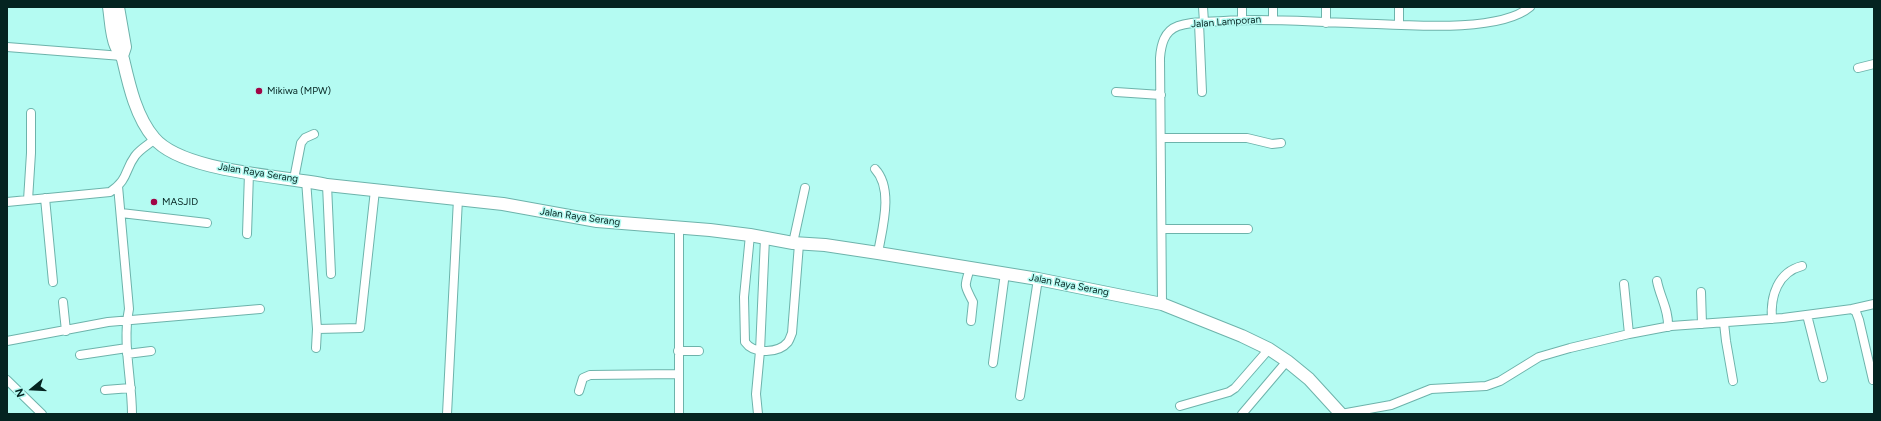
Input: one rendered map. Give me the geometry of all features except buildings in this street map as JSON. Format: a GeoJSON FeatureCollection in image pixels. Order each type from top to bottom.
{"type":"FeatureCollection","features":[{"type":"Feature","properties":{"kind":"highway","name":"Jalan Raya Serang"},"geometry":{"type":"LineString","coordinates":[[109,7],[115,46],[122,56],[138,110],[155,140],[179,155],[214,166],[248,173],[300,179],[327,185],[503,204],[597,221],[678,227],[750,235],[796,243],[878,253],[1005,273],[1162,304],[1242,336],[1269,349],[1309,379],[1341,414]]}},
{"type":"Feature","properties":{"kind":"highway","name":"Jalan Raya Serang"},"geometry":{"type":"LineString","coordinates":[[118,7],[125,47],[122,56]]}},
{"type":"Feature","properties":{"kind":"street"},"geometry":{"type":"LineString","coordinates":[[1202,92],[1203,7]]}},
{"type":"Feature","properties":{"kind":"street"},"geometry":{"type":"LineString","coordinates":[[1242,7],[1242,20]]}},
{"type":"Feature","properties":{"kind":"street"},"geometry":{"type":"LineString","coordinates":[[1273,7],[1273,20]]}},
{"type":"Feature","properties":{"kind":"street"},"geometry":{"type":"LineString","coordinates":[[1326,7],[1326,23]]}},
{"type":"Feature","properties":{"kind":"street"},"geometry":{"type":"LineString","coordinates":[[1399,7],[1399,25]]}},
{"type":"Feature","properties":{"kind":"street","name":"Jalan Lamporan"},"geometry":{"type":"LineString","coordinates":[[1162,304],[1162,138],[1160,53],[1163,41],[1170,31],[1178,26],[1202,22],[1242,20],[1427,26],[1486,23],[1512,18],[1530,7]]}},
{"type":"Feature","properties":{"kind":"street"},"geometry":{"type":"LineString","coordinates":[[7,46],[122,56]]}},
{"type":"Feature","properties":{"kind":"street"},"geometry":{"type":"LineString","coordinates":[[1858,68],[1874,64]]}},
{"type":"Feature","properties":{"kind":"street"},"geometry":{"type":"LineString","coordinates":[[1116,92],[1161,94]]}},
{"type":"Feature","properties":{"kind":"street"},"geometry":{"type":"LineString","coordinates":[[28,200],[31,153],[31,113]]}},
{"type":"Feature","properties":{"kind":"street"},"geometry":{"type":"LineString","coordinates":[[314,134],[303,140],[301,143],[300,179],[317,330],[316,348]]}},
{"type":"Feature","properties":{"kind":"street"},"geometry":{"type":"LineString","coordinates":[[1162,138],[1247,138],[1272,144],[1281,143]]}},
{"type":"Feature","properties":{"kind":"street"},"geometry":{"type":"LineString","coordinates":[[7,202],[110,192],[126,178],[135,156],[155,140]]}},
{"type":"Feature","properties":{"kind":"street"},"geometry":{"type":"LineString","coordinates":[[875,169],[882,180],[885,203],[885,213],[878,253]]}},
{"type":"Feature","properties":{"kind":"street"},"geometry":{"type":"LineString","coordinates":[[247,234],[248,173]]}},
{"type":"Feature","properties":{"kind":"street"},"geometry":{"type":"LineString","coordinates":[[327,185],[331,274]]}},
{"type":"Feature","properties":{"kind":"street"},"geometry":{"type":"LineString","coordinates":[[118,186],[129,309],[127,321],[127,351],[132,414]]}},
{"type":"Feature","properties":{"kind":"street"},"geometry":{"type":"LineString","coordinates":[[750,235],[744,297],[745,342],[748,346],[760,351],[778,349],[788,342],[792,333],[796,243],[806,188]]}},
{"type":"Feature","properties":{"kind":"street"},"geometry":{"type":"LineString","coordinates":[[317,330],[360,328],[375,190]]}},
{"type":"Feature","properties":{"kind":"street"},"geometry":{"type":"LineString","coordinates":[[45,198],[53,282]]}},
{"type":"Feature","properties":{"kind":"street"},"geometry":{"type":"LineString","coordinates":[[447,414],[446,403],[458,199]]}},
{"type":"Feature","properties":{"kind":"street"},"geometry":{"type":"LineString","coordinates":[[121,213],[207,223]]}},
{"type":"Feature","properties":{"kind":"street"},"geometry":{"type":"LineString","coordinates":[[678,227],[679,414]]}},
{"type":"Feature","properties":{"kind":"street"},"geometry":{"type":"LineString","coordinates":[[1162,228],[1248,229]]}},
{"type":"Feature","properties":{"kind":"street"},"geometry":{"type":"LineString","coordinates":[[758,414],[756,394],[760,351],[765,238]]}},
{"type":"Feature","properties":{"kind":"street"},"geometry":{"type":"LineString","coordinates":[[1772,319],[1773,294],[1777,286],[1789,271],[1802,266]]}},
{"type":"Feature","properties":{"kind":"street"},"geometry":{"type":"LineString","coordinates":[[970,268],[966,286],[967,293],[973,302],[971,321]]}},
{"type":"Feature","properties":{"kind":"street"},"geometry":{"type":"LineString","coordinates":[[993,363],[1005,273]]}},
{"type":"Feature","properties":{"kind":"street"},"geometry":{"type":"LineString","coordinates":[[1020,396],[1038,279]]}},
{"type":"Feature","properties":{"kind":"street"},"geometry":{"type":"LineString","coordinates":[[1657,281],[1659,291],[1665,302],[1668,326]]}},
{"type":"Feature","properties":{"kind":"street"},"geometry":{"type":"LineString","coordinates":[[1624,284],[1629,334]]}},
{"type":"Feature","properties":{"kind":"street"},"geometry":{"type":"LineString","coordinates":[[1701,292],[1702,324]]}},
{"type":"Feature","properties":{"kind":"street"},"geometry":{"type":"LineString","coordinates":[[63,302],[66,331]]}},
{"type":"Feature","properties":{"kind":"street"},"geometry":{"type":"LineString","coordinates":[[1341,414],[1391,405],[1431,389],[1486,386],[1500,381],[1539,358],[1570,348],[1629,334],[1668,326],[1772,319],[1852,309],[1874,304]]}},
{"type":"Feature","properties":{"kind":"street"},"geometry":{"type":"LineString","coordinates":[[7,340],[66,331],[92,324],[260,309]]}},
{"type":"Feature","properties":{"kind":"street"},"geometry":{"type":"LineString","coordinates":[[1852,309],[1856,312],[1859,320],[1873,380]]}},
{"type":"Feature","properties":{"kind":"street"},"geometry":{"type":"LineString","coordinates":[[1807,315],[1823,378]]}},
{"type":"Feature","properties":{"kind":"street"},"geometry":{"type":"LineString","coordinates":[[1724,323],[1733,381]]}},
{"type":"Feature","properties":{"kind":"street"},"geometry":{"type":"LineString","coordinates":[[1180,406],[1229,392],[1235,388],[1269,349]]}},
{"type":"Feature","properties":{"kind":"street"},"geometry":{"type":"LineString","coordinates":[[80,355],[127,351],[151,351]]}},
{"type":"Feature","properties":{"kind":"street"},"geometry":{"type":"LineString","coordinates":[[678,351],[699,351]]}},
{"type":"Feature","properties":{"kind":"street"},"geometry":{"type":"LineString","coordinates":[[1242,414],[1287,361]]}},
{"type":"Feature","properties":{"kind":"street"},"geometry":{"type":"LineString","coordinates":[[579,391],[583,378],[590,375],[678,374]]}},
{"type":"Feature","properties":{"kind":"street"},"geometry":{"type":"LineString","coordinates":[[7,380],[42,414]]}},
{"type":"Feature","properties":{"kind":"street"},"geometry":{"type":"LineString","coordinates":[[105,390],[131,388]]}},
{"type":"Feature","properties":{"kind":"place","name":"Mikiwa (MPW)"},"geometry":{"type":"Point","coordinates":[259,91]}},
{"type":"Feature","properties":{"kind":"place","name":"MASJID"},"geometry":{"type":"Point","coordinates":[154,202]}}]}
